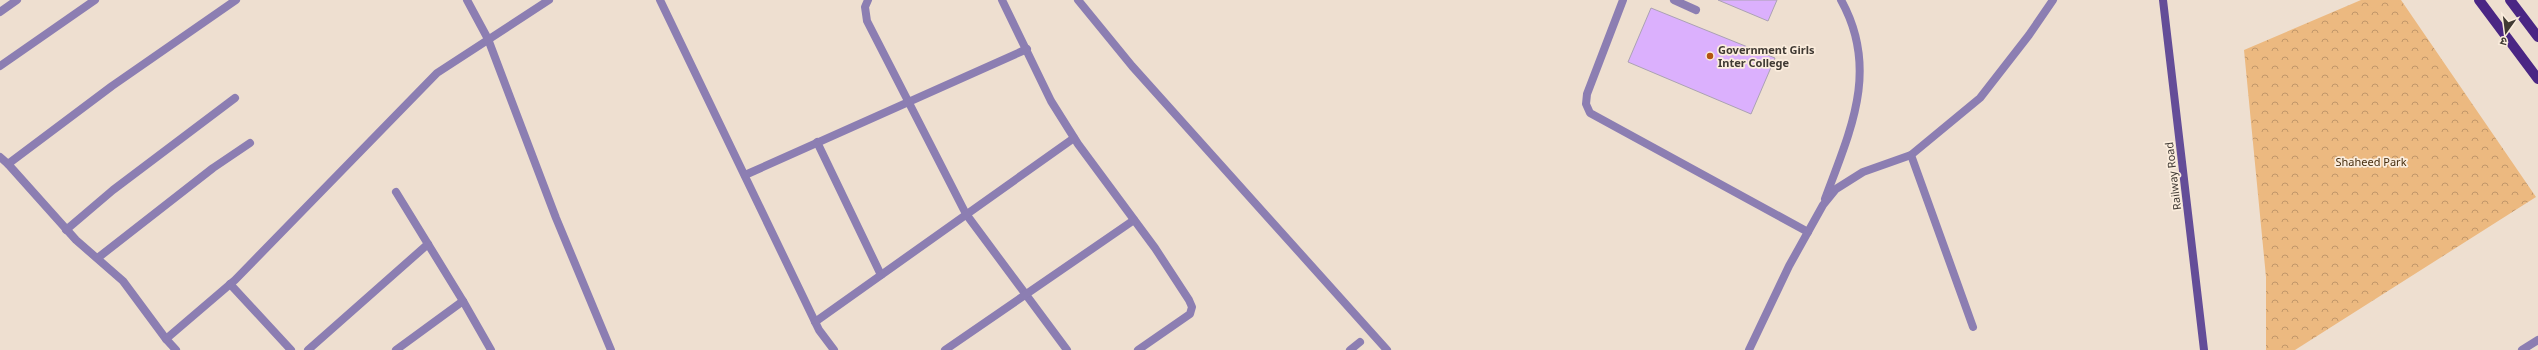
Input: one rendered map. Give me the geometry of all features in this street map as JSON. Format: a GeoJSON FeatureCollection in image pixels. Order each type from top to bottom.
{"type":"FeatureCollection","features":[{"type":"Feature","properties":{"kind":"main road"},"geometry":{"type":"LineString","coordinates":[[2479,0],[2538,80]]}},
{"type":"Feature","properties":{"kind":"main road"},"geometry":{"type":"LineString","coordinates":[[2510,0],[2538,37]]}},
{"type":"Feature","properties":{"kind":"street"},"geometry":{"type":"LineString","coordinates":[[0,12],[17,0]]}},
{"type":"Feature","properties":{"kind":"street"},"geometry":{"type":"LineString","coordinates":[[0,66],[95,0]]}},
{"type":"Feature","properties":{"kind":"street"},"geometry":{"type":"LineString","coordinates":[[8,164],[112,86],[236,0]]}},
{"type":"Feature","properties":{"kind":"street"},"geometry":{"type":"LineString","coordinates":[[467,0],[488,39],[556,218],[611,350]]}},
{"type":"Feature","properties":{"kind":"street"},"geometry":{"type":"LineString","coordinates":[[166,339],[230,284],[437,73],[549,0]]}},
{"type":"Feature","properties":{"kind":"street"},"geometry":{"type":"LineString","coordinates":[[660,0],[815,322],[834,350]]}},
{"type":"Feature","properties":{"kind":"street"},"geometry":{"type":"LineString","coordinates":[[868,0],[865,7],[867,21],[966,214],[1067,350]]}},
{"type":"Feature","properties":{"kind":"street"},"geometry":{"type":"LineString","coordinates":[[1002,0],[1051,101],[1074,138],[1159,254],[1192,307],[1190,314],[1138,350]]}},
{"type":"Feature","properties":{"kind":"street"},"geometry":{"type":"LineString","coordinates":[[1078,0],[1132,66],[1387,350]]}},
{"type":"Feature","properties":{"kind":"street"},"geometry":{"type":"LineString","coordinates":[[1623,0],[1587,94],[1586,104],[1590,113],[1808,232]]}},
{"type":"Feature","properties":{"kind":"street"},"geometry":{"type":"LineString","coordinates":[[1674,0],[1696,10]]}},
{"type":"Feature","properties":{"kind":"street"},"geometry":{"type":"LineString","coordinates":[[1749,350],[1822,205],[1852,127],[1861,73],[1859,43],[1852,21],[1841,0]]}},
{"type":"Feature","properties":{"kind":"street"},"geometry":{"type":"LineString","coordinates":[[1822,205],[1836,189],[1863,172],[1911,155],[1980,98],[2029,35],[2053,0]]}},
{"type":"Feature","properties":{"kind":"street","name":"Railway Road"},"geometry":{"type":"LineString","coordinates":[[2163,0],[2204,350]]}},
{"type":"Feature","properties":{"kind":"street"},"geometry":{"type":"LineString","coordinates":[[745,175],[1027,49]]}},
{"type":"Feature","properties":{"kind":"street"},"geometry":{"type":"LineString","coordinates":[[66,230],[113,190],[235,98]]}},
{"type":"Feature","properties":{"kind":"street"},"geometry":{"type":"LineString","coordinates":[[815,322],[1074,138]]}},
{"type":"Feature","properties":{"kind":"street"},"geometry":{"type":"LineString","coordinates":[[817,142],[881,275]]}},
{"type":"Feature","properties":{"kind":"street"},"geometry":{"type":"LineString","coordinates":[[99,257],[213,168],[250,143]]}},
{"type":"Feature","properties":{"kind":"street"},"geometry":{"type":"LineString","coordinates":[[1911,155],[1973,327]]}},
{"type":"Feature","properties":{"kind":"street"},"geometry":{"type":"LineString","coordinates":[[0,157],[8,164],[66,230],[99,257],[123,281],[166,339],[176,350]]}},
{"type":"Feature","properties":{"kind":"street"},"geometry":{"type":"LineString","coordinates":[[396,192],[463,301],[491,350]]}},
{"type":"Feature","properties":{"kind":"street"},"geometry":{"type":"LineString","coordinates":[[945,350],[1134,220]]}},
{"type":"Feature","properties":{"kind":"street"},"geometry":{"type":"LineString","coordinates":[[308,350],[428,244]]}},
{"type":"Feature","properties":{"kind":"street"},"geometry":{"type":"LineString","coordinates":[[230,284],[291,350]]}},
{"type":"Feature","properties":{"kind":"street"},"geometry":{"type":"LineString","coordinates":[[396,350],[463,301]]}},
{"type":"Feature","properties":{"kind":"street"},"geometry":{"type":"LineString","coordinates":[[2522,350],[2538,340]]}},
{"type":"Feature","properties":{"kind":"street"},"geometry":{"type":"LineString","coordinates":[[1350,350],[1360,342]]}},
{"type":"Feature","properties":{"kind":"green space","name":"Shaheed Park"},"geometry":{"type":"Polygon","coordinates":[[[2361,0],[2401,0],[2536,197],[2295,350],[2266,350],[2266,277],[2244,50],[2361,0]]]}},
{"type":"Feature","properties":{"kind":"building"},"geometry":{"type":"Polygon","coordinates":[[[1718,0],[1777,0],[1768,21],[1718,0]]]}},
{"type":"Feature","properties":{"kind":"building"},"geometry":{"type":"Polygon","coordinates":[[[1651,8],[1775,58],[1751,114],[1628,62],[1651,8]]]}},
{"type":"Feature","properties":{"kind":"place","name":"Government Girls Inter College"},"geometry":{"type":"Point","coordinates":[1710,56]}}]}
